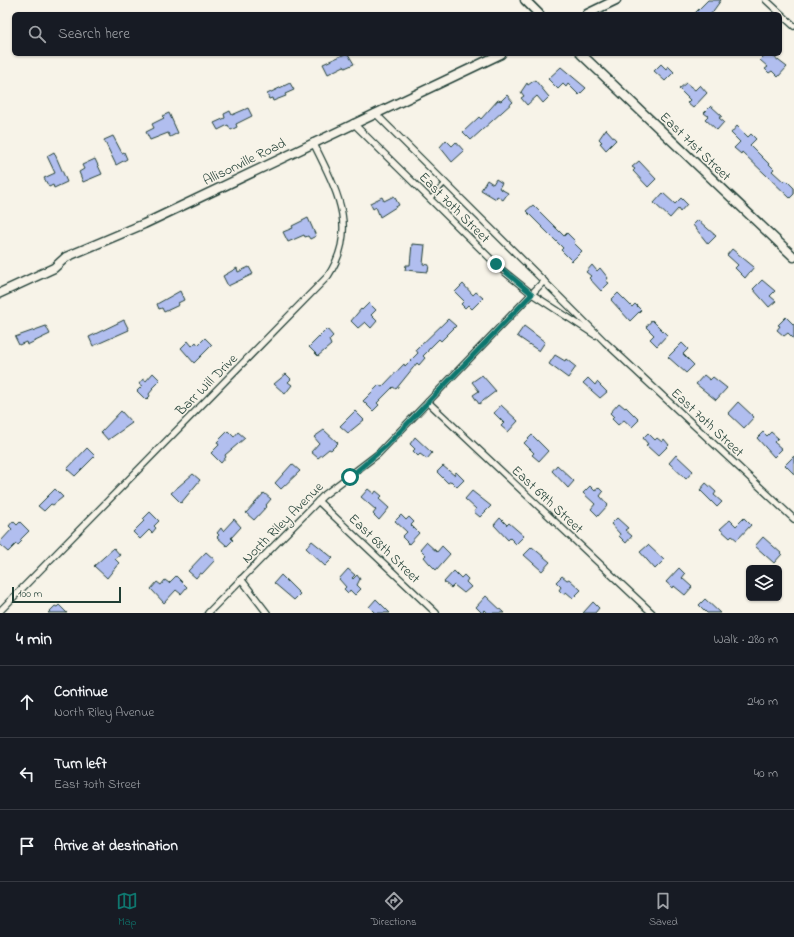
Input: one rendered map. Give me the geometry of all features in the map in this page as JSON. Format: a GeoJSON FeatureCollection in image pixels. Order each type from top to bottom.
{"type":"FeatureCollection","features":[{"type":"Feature","properties":{"kind":"main road"},"geometry":{"type":"LineString","coordinates":[[525,0],[537,12]]}},
{"type":"Feature","properties":{"kind":"main road"},"geometry":{"type":"LineString","coordinates":[[591,12],[616,0]]}},
{"type":"Feature","properties":{"kind":"main road","name":"Allisonville Road"},"geometry":{"type":"LineString","coordinates":[[0,293],[54,268],[66,257],[144,224],[313,142],[497,56]]}},
{"type":"Feature","properties":{"kind":"main road","name":"East 71st Street"},"geometry":{"type":"LineString","coordinates":[[583,56],[794,257]]}},
{"type":"Feature","properties":{"kind":"street"},"geometry":{"type":"LineString","coordinates":[[766,0],[779,12]]}},
{"type":"Feature","properties":{"kind":"street"},"geometry":{"type":"LineString","coordinates":[[782,15],[794,26]]}},
{"type":"Feature","properties":{"kind":"street","name":"East 70th Street"},"geometry":{"type":"LineString","coordinates":[[375,113],[605,342],[794,519]]}},
{"type":"Feature","properties":{"kind":"street","name":"East 70th Street"},"geometry":{"type":"LineString","coordinates":[[353,123],[492,260],[532,294],[605,342]]}},
{"type":"Feature","properties":{"kind":"street","name":"Barr Will Drive"},"geometry":{"type":"LineString","coordinates":[[0,611],[328,276],[336,261],[342,242],[343,215],[336,189],[313,142]]}},
{"type":"Feature","properties":{"kind":"street","name":"North Riley Avenue"},"geometry":{"type":"LineString","coordinates":[[208,613],[318,501],[378,454],[544,281]]}},
{"type":"Feature","properties":{"kind":"street","name":"East 69th Street"},"geometry":{"type":"LineString","coordinates":[[428,402],[652,613]]}},
{"type":"Feature","properties":{"kind":"street","name":"East 68th Street"},"geometry":{"type":"LineString","coordinates":[[318,501],[436,613]]}},
{"type":"Feature","properties":{"kind":"street"},"geometry":{"type":"LineString","coordinates":[[241,580],[267,613]]}},
{"type":"Feature","properties":{"kind":"lane"},"geometry":{"type":"LineString","coordinates":[[430,199],[446,183]]}},
{"type":"Feature","properties":{"kind":"building"},"geometry":{"type":"Polygon","coordinates":[[[708,0],[721,0],[712,12],[696,12],[708,0]]]}},
{"type":"Feature","properties":{"kind":"building"},"geometry":{"type":"Polygon","coordinates":[[[341,56],[349,56],[354,64],[345,68],[344,66],[328,74],[323,64],[341,56]]]}},
{"type":"Feature","properties":{"kind":"building"},"geometry":{"type":"Polygon","coordinates":[[[764,56],[773,56],[787,67],[778,77],[772,71],[769,73],[765,69],[768,67],[760,60],[764,56]]]}},
{"type":"Feature","properties":{"kind":"building"},"geometry":{"type":"Polygon","coordinates":[[[661,64],[666,69],[668,66],[674,72],[665,81],[654,71],[661,64]]]}},
{"type":"Feature","properties":{"kind":"building"},"geometry":{"type":"Polygon","coordinates":[[[561,67],[586,88],[579,95],[568,84],[566,87],[563,84],[558,89],[548,79],[561,67]]]}},
{"type":"Feature","properties":{"kind":"building"},"geometry":{"type":"Polygon","coordinates":[[[535,80],[549,97],[543,103],[537,96],[527,105],[521,98],[524,96],[521,92],[527,83],[528,85],[535,80]]]}},
{"type":"Feature","properties":{"kind":"building"},"geometry":{"type":"Polygon","coordinates":[[[290,83],[294,90],[285,94],[286,96],[273,101],[272,98],[269,99],[267,94],[290,83]]]}},
{"type":"Feature","properties":{"kind":"building"},"geometry":{"type":"Polygon","coordinates":[[[686,83],[695,90],[700,85],[707,93],[693,108],[687,103],[690,100],[679,89],[686,83]]]}},
{"type":"Feature","properties":{"kind":"building"},"geometry":{"type":"Polygon","coordinates":[[[507,95],[513,102],[471,140],[463,132],[479,117],[481,119],[498,100],[501,101],[507,95]]]}},
{"type":"Feature","properties":{"kind":"building"},"geometry":{"type":"Polygon","coordinates":[[[711,106],[722,116],[719,118],[724,122],[717,130],[705,119],[708,116],[704,113],[711,106]]]}},
{"type":"Feature","properties":{"kind":"building"},"geometry":{"type":"Polygon","coordinates":[[[248,108],[252,116],[236,124],[237,127],[231,130],[228,125],[218,130],[214,123],[225,118],[224,114],[230,111],[232,115],[248,108]]]}},
{"type":"Feature","properties":{"kind":"building"},"geometry":{"type":"Polygon","coordinates":[[[169,113],[178,133],[170,137],[168,133],[150,140],[146,132],[154,128],[152,124],[164,118],[162,116],[169,113]]]}},
{"type":"Feature","properties":{"kind":"building"},"geometry":{"type":"Polygon","coordinates":[[[737,126],[748,137],[751,134],[756,139],[750,145],[774,169],[772,171],[784,182],[786,180],[794,188],[794,194],[790,198],[742,152],[741,154],[734,148],[740,142],[731,133],[737,126]]]}},
{"type":"Feature","properties":{"kind":"building"},"geometry":{"type":"Polygon","coordinates":[[[606,129],[616,140],[606,150],[600,143],[602,142],[599,139],[606,129]]]}},
{"type":"Feature","properties":{"kind":"building"},"geometry":{"type":"Polygon","coordinates":[[[113,136],[127,159],[116,165],[104,140],[113,136]]]}},
{"type":"Feature","properties":{"kind":"building"},"geometry":{"type":"Polygon","coordinates":[[[446,140],[452,146],[456,142],[464,151],[452,162],[440,147],[446,140]]]}},
{"type":"Feature","properties":{"kind":"building"},"geometry":{"type":"Polygon","coordinates":[[[54,152],[67,182],[54,188],[53,185],[49,187],[44,178],[55,173],[47,156],[54,152]]]}},
{"type":"Feature","properties":{"kind":"building"},"geometry":{"type":"Polygon","coordinates":[[[95,159],[102,174],[83,182],[79,172],[84,169],[82,165],[95,159]]]}},
{"type":"Feature","properties":{"kind":"building"},"geometry":{"type":"Polygon","coordinates":[[[639,161],[656,179],[648,187],[633,171],[635,169],[632,167],[639,161]]]}},
{"type":"Feature","properties":{"kind":"building"},"geometry":{"type":"Polygon","coordinates":[[[496,179],[502,183],[499,188],[508,193],[503,200],[497,196],[496,199],[481,190],[487,180],[493,184],[496,179]]]}},
{"type":"Feature","properties":{"kind":"building"},"geometry":{"type":"Polygon","coordinates":[[[663,193],[675,204],[681,198],[687,204],[680,212],[678,209],[670,218],[654,203],[663,193]]]}},
{"type":"Feature","properties":{"kind":"building"},"geometry":{"type":"Polygon","coordinates":[[[394,196],[399,205],[380,217],[376,207],[373,209],[370,203],[382,197],[384,201],[394,196]]]}},
{"type":"Feature","properties":{"kind":"building"},"geometry":{"type":"Polygon","coordinates":[[[533,205],[564,236],[567,233],[582,251],[572,261],[561,250],[563,248],[526,211],[533,205]]]}},
{"type":"Feature","properties":{"kind":"building"},"geometry":{"type":"Polygon","coordinates":[[[308,218],[316,236],[310,239],[308,236],[305,237],[304,235],[288,242],[283,232],[293,228],[292,226],[308,218]]]}},
{"type":"Feature","properties":{"kind":"building"},"geometry":{"type":"Polygon","coordinates":[[[698,220],[716,236],[708,244],[693,225],[698,220]]]}},
{"type":"Feature","properties":{"kind":"building"},"geometry":{"type":"Polygon","coordinates":[[[412,244],[425,245],[423,264],[429,265],[428,272],[405,270],[406,265],[410,265],[412,244]]]}},
{"type":"Feature","properties":{"kind":"building"},"geometry":{"type":"Polygon","coordinates":[[[732,249],[754,267],[745,278],[735,268],[738,265],[727,255],[732,249]]]}},
{"type":"Feature","properties":{"kind":"building"},"geometry":{"type":"Polygon","coordinates":[[[592,265],[597,271],[600,268],[608,278],[606,281],[609,283],[601,291],[589,278],[591,276],[586,272],[592,265]]]}},
{"type":"Feature","properties":{"kind":"building"},"geometry":{"type":"Polygon","coordinates":[[[249,267],[253,274],[228,286],[223,276],[237,268],[238,272],[249,267]]]}},
{"type":"Feature","properties":{"kind":"building"},"geometry":{"type":"Polygon","coordinates":[[[762,280],[775,291],[770,296],[776,301],[769,307],[753,289],[762,280]]]}},
{"type":"Feature","properties":{"kind":"building"},"geometry":{"type":"Polygon","coordinates":[[[463,284],[473,295],[476,292],[483,298],[472,309],[468,305],[465,308],[461,304],[464,301],[455,292],[463,284]]]}},
{"type":"Feature","properties":{"kind":"building"},"geometry":{"type":"Polygon","coordinates":[[[180,291],[184,300],[178,303],[179,305],[164,312],[162,308],[159,309],[157,304],[180,291]]]}},
{"type":"Feature","properties":{"kind":"building"},"geometry":{"type":"Polygon","coordinates":[[[618,293],[632,307],[635,304],[641,310],[630,321],[611,300],[618,293]]]}},
{"type":"Feature","properties":{"kind":"building"},"geometry":{"type":"Polygon","coordinates":[[[369,303],[376,310],[371,315],[377,321],[371,328],[365,322],[358,328],[351,321],[361,309],[362,310],[369,303]]]}},
{"type":"Feature","properties":{"kind":"building"},"geometry":{"type":"Polygon","coordinates":[[[786,317],[794,325],[794,339],[788,333],[784,336],[777,330],[780,326],[778,325],[786,317]]]}},
{"type":"Feature","properties":{"kind":"building"},"geometry":{"type":"Polygon","coordinates":[[[448,319],[456,326],[441,341],[439,339],[428,350],[423,356],[425,358],[419,365],[417,363],[396,389],[393,387],[377,403],[379,405],[373,411],[363,401],[379,385],[382,387],[404,364],[405,366],[418,353],[416,350],[448,319]]]}},
{"type":"Feature","properties":{"kind":"building"},"geometry":{"type":"Polygon","coordinates":[[[124,320],[129,330],[93,346],[89,337],[124,320]]]}},
{"type":"Feature","properties":{"kind":"building"},"geometry":{"type":"Polygon","coordinates":[[[652,320],[667,335],[657,346],[650,339],[654,335],[646,327],[652,320]]]}},
{"type":"Feature","properties":{"kind":"building"},"geometry":{"type":"Polygon","coordinates":[[[46,326],[50,334],[27,345],[26,342],[19,345],[15,337],[46,326]]]}},
{"type":"Feature","properties":{"kind":"building"},"geometry":{"type":"Polygon","coordinates":[[[524,326],[545,342],[539,351],[517,336],[524,326]]]}},
{"type":"Feature","properties":{"kind":"building"},"geometry":{"type":"Polygon","coordinates":[[[327,329],[333,336],[329,340],[331,345],[318,356],[309,347],[327,329]]]}},
{"type":"Feature","properties":{"kind":"building"},"geometry":{"type":"Polygon","coordinates":[[[205,338],[212,345],[194,363],[181,348],[188,341],[192,346],[196,342],[198,345],[205,338]]]}},
{"type":"Feature","properties":{"kind":"building"},"geometry":{"type":"Polygon","coordinates":[[[682,343],[688,349],[683,354],[694,365],[686,373],[668,357],[682,343]]]}},
{"type":"Feature","properties":{"kind":"building"},"geometry":{"type":"Polygon","coordinates":[[[555,355],[565,361],[566,359],[576,367],[568,378],[549,364],[555,355]]]}},
{"type":"Feature","properties":{"kind":"building"},"geometry":{"type":"Polygon","coordinates":[[[153,373],[160,380],[152,388],[153,389],[149,394],[150,396],[146,400],[137,391],[142,386],[139,384],[143,379],[146,381],[153,373]]]}},
{"type":"Feature","properties":{"kind":"building"},"geometry":{"type":"Polygon","coordinates":[[[286,374],[291,379],[288,382],[292,385],[285,394],[274,384],[286,374]]]}},
{"type":"Feature","properties":{"kind":"building"},"geometry":{"type":"Polygon","coordinates":[[[482,375],[496,391],[479,404],[473,395],[479,391],[472,382],[482,375]]]}},
{"type":"Feature","properties":{"kind":"building"},"geometry":{"type":"Polygon","coordinates":[[[704,375],[710,380],[713,377],[727,388],[716,400],[696,384],[704,375]]]}},
{"type":"Feature","properties":{"kind":"building"},"geometry":{"type":"Polygon","coordinates":[[[588,378],[595,385],[597,382],[607,392],[600,398],[583,383],[588,378]]]}},
{"type":"Feature","properties":{"kind":"building"},"geometry":{"type":"Polygon","coordinates":[[[738,402],[754,417],[744,428],[728,413],[738,402]]]}},
{"type":"Feature","properties":{"kind":"building"},"geometry":{"type":"Polygon","coordinates":[[[619,403],[625,408],[626,407],[639,420],[632,427],[624,420],[618,425],[612,419],[614,417],[610,413],[619,403]]]}},
{"type":"Feature","properties":{"kind":"building"},"geometry":{"type":"Polygon","coordinates":[[[501,405],[518,421],[508,432],[501,426],[504,423],[494,413],[501,405]]]}},
{"type":"Feature","properties":{"kind":"building"},"geometry":{"type":"Polygon","coordinates":[[[121,411],[132,423],[108,440],[101,432],[121,411]]]}},
{"type":"Feature","properties":{"kind":"building"},"geometry":{"type":"Polygon","coordinates":[[[355,411],[364,420],[348,433],[340,426],[355,411]]]}},
{"type":"Feature","properties":{"kind":"building"},"geometry":{"type":"Polygon","coordinates":[[[324,430],[338,443],[331,450],[329,449],[318,458],[311,452],[319,443],[314,437],[324,430]]]}},
{"type":"Feature","properties":{"kind":"building"},"geometry":{"type":"Polygon","coordinates":[[[228,431],[234,437],[238,432],[245,438],[225,455],[226,457],[221,463],[211,453],[219,445],[217,442],[228,431]]]}},
{"type":"Feature","properties":{"kind":"building"},"geometry":{"type":"Polygon","coordinates":[[[763,432],[767,436],[771,432],[778,438],[774,442],[782,449],[774,457],[757,438],[763,432]]]}},
{"type":"Feature","properties":{"kind":"building"},"geometry":{"type":"Polygon","coordinates":[[[648,433],[655,440],[657,438],[662,442],[664,439],[669,445],[658,456],[646,445],[648,444],[643,438],[648,433]]]}},
{"type":"Feature","properties":{"kind":"building"},"geometry":{"type":"Polygon","coordinates":[[[532,435],[548,451],[539,461],[532,455],[534,453],[524,443],[532,435]]]}},
{"type":"Feature","properties":{"kind":"building"},"geometry":{"type":"Polygon","coordinates":[[[415,437],[432,453],[427,459],[420,454],[418,456],[413,451],[415,449],[410,444],[415,437]]]}},
{"type":"Feature","properties":{"kind":"building"},"geometry":{"type":"Polygon","coordinates":[[[87,448],[95,456],[75,476],[67,469],[87,448]]]}},
{"type":"Feature","properties":{"kind":"building"},"geometry":{"type":"Polygon","coordinates":[[[676,455],[693,471],[686,479],[669,463],[676,455]]]}},
{"type":"Feature","properties":{"kind":"building"},"geometry":{"type":"Polygon","coordinates":[[[794,456],[794,474],[785,465],[794,456]]]}},
{"type":"Feature","properties":{"kind":"building"},"geometry":{"type":"Polygon","coordinates":[[[292,464],[300,471],[281,489],[275,483],[292,464]]]}},
{"type":"Feature","properties":{"kind":"building"},"geometry":{"type":"Polygon","coordinates":[[[557,465],[574,481],[568,488],[552,471],[557,465]]]}},
{"type":"Feature","properties":{"kind":"building"},"geometry":{"type":"Polygon","coordinates":[[[443,466],[454,475],[456,472],[464,480],[457,487],[451,481],[448,483],[437,472],[443,466]]]}},
{"type":"Feature","properties":{"kind":"building"},"geometry":{"type":"Polygon","coordinates":[[[193,474],[200,480],[181,503],[171,493],[193,474]]]}},
{"type":"Feature","properties":{"kind":"building"},"geometry":{"type":"Polygon","coordinates":[[[706,483],[716,492],[714,495],[722,502],[717,507],[700,490],[706,483]]]}},
{"type":"Feature","properties":{"kind":"building"},"geometry":{"type":"Polygon","coordinates":[[[590,486],[595,491],[598,487],[603,492],[600,496],[608,505],[598,516],[591,509],[595,504],[583,493],[590,486]]]}},
{"type":"Feature","properties":{"kind":"building"},"geometry":{"type":"Polygon","coordinates":[[[55,489],[63,497],[53,505],[51,504],[44,511],[38,506],[55,489]]]}},
{"type":"Feature","properties":{"kind":"building"},"geometry":{"type":"Polygon","coordinates":[[[368,489],[374,494],[376,491],[382,496],[379,499],[389,508],[379,520],[373,514],[376,510],[361,497],[368,489]]]}},
{"type":"Feature","properties":{"kind":"building"},"geometry":{"type":"Polygon","coordinates":[[[472,491],[491,506],[480,517],[474,512],[476,509],[465,499],[472,491]]]}},
{"type":"Feature","properties":{"kind":"building"},"geometry":{"type":"Polygon","coordinates":[[[264,493],[271,499],[266,505],[267,506],[254,520],[246,513],[264,493]]]}},
{"type":"Feature","properties":{"kind":"building"},"geometry":{"type":"Polygon","coordinates":[[[150,512],[159,521],[154,526],[156,528],[152,533],[149,530],[140,539],[133,532],[145,520],[143,519],[150,512]]]}},
{"type":"Feature","properties":{"kind":"building"},"geometry":{"type":"Polygon","coordinates":[[[401,515],[406,520],[409,517],[414,522],[411,525],[419,533],[409,544],[402,537],[407,532],[395,521],[401,515]]]}},
{"type":"Feature","properties":{"kind":"building"},"geometry":{"type":"Polygon","coordinates":[[[500,518],[507,525],[509,523],[524,536],[516,544],[510,538],[508,540],[494,525],[500,518]]]}},
{"type":"Feature","properties":{"kind":"building"},"geometry":{"type":"Polygon","coordinates":[[[617,518],[628,528],[625,530],[632,536],[626,543],[611,524],[617,518]]]}},
{"type":"Feature","properties":{"kind":"building"},"geometry":{"type":"Polygon","coordinates":[[[744,518],[751,525],[737,540],[732,536],[730,538],[720,529],[730,520],[736,526],[744,518]]]}},
{"type":"Feature","properties":{"kind":"building"},"geometry":{"type":"Polygon","coordinates":[[[234,519],[241,527],[231,538],[233,540],[227,546],[217,537],[219,535],[217,533],[221,528],[223,531],[234,519]]]}},
{"type":"Feature","properties":{"kind":"building"},"geometry":{"type":"Polygon","coordinates":[[[13,521],[17,525],[20,522],[29,531],[20,540],[22,541],[18,545],[16,544],[8,552],[0,545],[0,542],[12,529],[9,526],[13,521]]]}},
{"type":"Feature","properties":{"kind":"building"},"geometry":{"type":"Polygon","coordinates":[[[763,537],[782,554],[774,563],[755,546],[763,537]]]}},
{"type":"Feature","properties":{"kind":"building"},"geometry":{"type":"Polygon","coordinates":[[[312,541],[333,558],[325,566],[306,548],[312,541]]]}},
{"type":"Feature","properties":{"kind":"building"},"geometry":{"type":"Polygon","coordinates":[[[426,542],[437,552],[442,546],[450,554],[436,570],[424,557],[426,555],[420,549],[426,542]]]}},
{"type":"Feature","properties":{"kind":"building"},"geometry":{"type":"Polygon","coordinates":[[[648,545],[664,560],[655,569],[640,552],[648,545]]]}},
{"type":"Feature","properties":{"kind":"building"},"geometry":{"type":"Polygon","coordinates":[[[532,547],[550,562],[542,571],[524,555],[532,547]]]}},
{"type":"Feature","properties":{"kind":"building"},"geometry":{"type":"Polygon","coordinates":[[[114,548],[120,555],[115,559],[119,563],[107,578],[94,566],[114,548]]]}},
{"type":"Feature","properties":{"kind":"building"},"geometry":{"type":"Polygon","coordinates":[[[206,552],[215,560],[202,574],[200,573],[196,578],[188,571],[206,552]]]}},
{"type":"Feature","properties":{"kind":"building"},"geometry":{"type":"Polygon","coordinates":[[[679,568],[685,574],[682,578],[692,587],[685,595],[674,586],[673,588],[666,582],[679,568]]]}},
{"type":"Feature","properties":{"kind":"building"},"geometry":{"type":"Polygon","coordinates":[[[348,569],[355,575],[352,578],[353,579],[357,575],[360,579],[357,585],[361,589],[355,595],[350,590],[348,593],[344,589],[346,587],[339,579],[348,569]]]}},
{"type":"Feature","properties":{"kind":"building"},"geometry":{"type":"Polygon","coordinates":[[[454,571],[461,578],[464,575],[468,579],[466,582],[471,587],[464,593],[454,585],[451,588],[444,582],[454,571]]]}},
{"type":"Feature","properties":{"kind":"building"},"geometry":{"type":"Polygon","coordinates":[[[281,575],[300,594],[294,600],[274,583],[281,575]]]}},
{"type":"Feature","properties":{"kind":"building"},"geometry":{"type":"Polygon","coordinates":[[[176,576],[187,587],[181,594],[176,590],[164,603],[151,589],[157,582],[161,585],[165,580],[169,583],[176,576]]]}},
{"type":"Feature","properties":{"kind":"building"},"geometry":{"type":"Polygon","coordinates":[[[562,576],[567,580],[569,579],[581,590],[573,598],[566,592],[563,594],[559,590],[561,587],[556,582],[562,576]]]}},
{"type":"Feature","properties":{"kind":"building"},"geometry":{"type":"Polygon","coordinates":[[[486,596],[504,613],[488,613],[485,610],[482,613],[476,607],[486,596]]]}},
{"type":"Feature","properties":{"kind":"building"},"geometry":{"type":"Polygon","coordinates":[[[376,599],[390,613],[375,613],[369,607],[376,599]]]}},
{"type":"Feature","properties":{"kind":"building"},"geometry":{"type":"Polygon","coordinates":[[[705,599],[720,613],[707,613],[699,605],[705,599]]]}},
{"type":"Feature","properties":{"kind":"building"},"geometry":{"type":"Polygon","coordinates":[[[593,602],[599,608],[595,613],[583,613],[593,602]]]}},
{"type":"Feature","properties":{"kind":"building"},"geometry":{"type":"Polygon","coordinates":[[[59,605],[67,613],[48,613],[55,606],[57,607],[59,605]]]}},
{"type":"Feature","properties":{"kind":"route"},"geometry":{"type":"LineString","coordinates":[[350,477],[386,446],[532,294],[496,264]]}}]}
